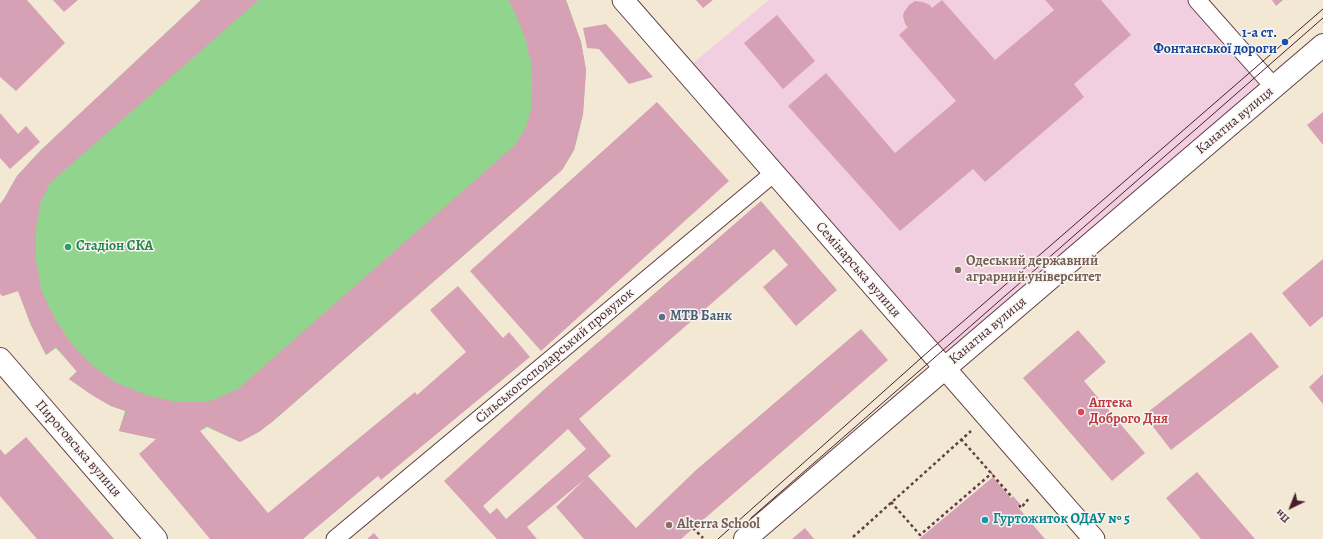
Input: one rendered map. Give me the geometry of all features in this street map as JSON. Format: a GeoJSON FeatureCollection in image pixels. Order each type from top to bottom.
{"type":"FeatureCollection","features":[{"type":"Feature","properties":{"kind":"main road","name":"Канатна вулиця"},"geometry":{"type":"LineString","coordinates":[[745,539],[1323,45]]}},
{"type":"Feature","properties":{"kind":"main road","name":"Пироговська вулиця"},"geometry":{"type":"LineString","coordinates":[[0,359],[156,539]]}},
{"type":"Feature","properties":{"kind":"street","name":"Семінарська вулиця"},"geometry":{"type":"LineString","coordinates":[[623,0],[1094,539]]}},
{"type":"Feature","properties":{"kind":"street"},"geometry":{"type":"LineString","coordinates":[[1197,0],[1274,86]]}},
{"type":"Feature","properties":{"kind":"street","name":"Сільськогосподарський провулок"},"geometry":{"type":"LineString","coordinates":[[335,539],[774,173]]}},
{"type":"Feature","properties":{"kind":"path"},"geometry":{"type":"LineString","coordinates":[[853,537],[971,431]]}},
{"type":"Feature","properties":{"kind":"path"},"geometry":{"type":"LineString","coordinates":[[961,439],[1012,497]]}},
{"type":"Feature","properties":{"kind":"path"},"geometry":{"type":"LineString","coordinates":[[891,502],[920,535],[992,473]]}},
{"type":"Feature","properties":{"kind":"path"},"geometry":{"type":"LineString","coordinates":[[1019,505],[1021,508],[1031,497]]}},
{"type":"Feature","properties":{"kind":"path"},"geometry":{"type":"LineString","coordinates":[[693,528],[703,538]]}},
{"type":"Feature","properties":{"kind":"shaded area","name":"Одеський державний аграрний університет"},"geometry":{"type":"Polygon","coordinates":[[[769,0],[1194,0],[1270,86],[944,367],[687,68],[769,0]]]}},
{"type":"Feature","properties":{"kind":"green space"},"geometry":{"type":"Polygon","coordinates":[[[201,0],[566,0],[581,42],[586,70],[583,114],[578,135],[574,150],[562,170],[272,422],[240,442],[207,427],[200,431],[186,414],[156,439],[119,431],[125,411],[111,406],[69,379],[77,371],[56,348],[46,355],[31,325],[18,291],[2,296],[0,290],[0,204],[17,176],[41,150],[201,0]]]}},
{"type":"Feature","properties":{"kind":"building"},"geometry":{"type":"Polygon","coordinates":[[[0,0],[27,0],[65,43],[16,91],[0,77],[0,0]]]}},
{"type":"Feature","properties":{"kind":"building"},"geometry":{"type":"Polygon","coordinates":[[[53,0],[78,0],[64,12],[53,0]]]}},
{"type":"Feature","properties":{"kind":"building"},"geometry":{"type":"Polygon","coordinates":[[[201,0],[259,0],[50,183],[40,204],[36,230],[36,259],[41,290],[55,319],[71,343],[93,366],[115,382],[146,395],[177,402],[208,402],[238,389],[515,145],[526,127],[531,109],[531,62],[525,38],[508,0],[566,0],[581,42],[586,70],[583,114],[574,150],[562,170],[259,432],[240,442],[207,426],[200,431],[268,513],[415,392],[417,395],[466,352],[430,310],[458,286],[503,338],[509,332],[530,357],[381,480],[378,476],[303,539],[210,539],[139,454],[156,439],[119,431],[126,411],[111,406],[69,379],[77,372],[56,347],[46,355],[31,325],[18,291],[3,296],[0,294],[0,204],[17,176],[41,150],[201,0]]]}},
{"type":"Feature","properties":{"kind":"building"},"geometry":{"type":"Polygon","coordinates":[[[696,0],[713,0],[703,8],[696,0]]]}},
{"type":"Feature","properties":{"kind":"building"},"geometry":{"type":"Polygon","coordinates":[[[942,0],[995,60],[1054,10],[1045,0],[1101,0],[1131,35],[1074,84],[1084,97],[985,182],[973,169],[900,231],[788,106],[826,73],[895,153],[956,101],[899,35],[908,27],[905,24],[903,16],[909,5],[915,1],[923,2],[930,5],[932,8],[942,0]]]}},
{"type":"Feature","properties":{"kind":"building"},"geometry":{"type":"Polygon","coordinates":[[[1272,0],[1283,0],[1276,6],[1272,0]]]}},
{"type":"Feature","properties":{"kind":"building"},"geometry":{"type":"Polygon","coordinates":[[[777,15],[815,61],[783,89],[744,43],[777,15]]]}},
{"type":"Feature","properties":{"kind":"building"},"geometry":{"type":"Polygon","coordinates":[[[606,24],[653,77],[629,84],[599,49],[587,48],[583,28],[606,24]]]}},
{"type":"Feature","properties":{"kind":"building"},"geometry":{"type":"Polygon","coordinates":[[[657,102],[729,181],[541,351],[470,271],[657,102]]]}},
{"type":"Feature","properties":{"kind":"building"},"geometry":{"type":"Polygon","coordinates":[[[1323,112],[1323,145],[1307,125],[1323,112]]]}},
{"type":"Feature","properties":{"kind":"building"},"geometry":{"type":"Polygon","coordinates":[[[0,113],[18,134],[26,126],[40,142],[10,169],[0,158],[0,113]]]}},
{"type":"Feature","properties":{"kind":"building"},"geometry":{"type":"Polygon","coordinates":[[[761,201],[837,290],[796,326],[763,287],[788,265],[774,249],[579,419],[611,456],[588,476],[636,528],[695,471],[861,329],[888,360],[681,539],[584,539],[556,507],[585,479],[527,527],[537,539],[497,539],[444,481],[549,385],[761,201]],[[568,429],[483,506],[490,514],[497,508],[506,519],[586,449],[568,429]]]}},
{"type":"Feature","properties":{"kind":"building"},"geometry":{"type":"Polygon","coordinates":[[[1323,259],[1323,316],[1310,327],[1282,293],[1323,259]]]}},
{"type":"Feature","properties":{"kind":"building"},"geometry":{"type":"Polygon","coordinates":[[[1078,330],[1106,362],[1084,381],[1145,453],[1112,481],[1023,378],[1078,330]]]}},
{"type":"Feature","properties":{"kind":"building"},"geometry":{"type":"Polygon","coordinates":[[[1251,332],[1279,367],[1171,450],[1144,415],[1251,332]]]}},
{"type":"Feature","properties":{"kind":"building"},"geometry":{"type":"Polygon","coordinates":[[[1323,374],[1323,404],[1309,387],[1323,374]]]}},
{"type":"Feature","properties":{"kind":"building"},"geometry":{"type":"Polygon","coordinates":[[[26,437],[114,539],[37,539],[0,496],[0,449],[5,455],[26,437]]]}},
{"type":"Feature","properties":{"kind":"building"},"geometry":{"type":"Polygon","coordinates":[[[1197,472],[1255,539],[1201,539],[1166,498],[1197,472]]]}},
{"type":"Feature","properties":{"kind":"building","name":"Гуртожиток ОДАУ № 5"},"geometry":{"type":"Polygon","coordinates":[[[993,477],[1011,498],[1013,496],[1020,504],[1017,506],[1045,539],[919,539],[993,477]]]}},
{"type":"Feature","properties":{"kind":"building"},"geometry":{"type":"Polygon","coordinates":[[[805,528],[814,539],[792,539],[805,528]]]}},
{"type":"Feature","properties":{"kind":"building"},"geometry":{"type":"Polygon","coordinates":[[[374,533],[379,539],[367,539],[374,533]]]}},
{"type":"Feature","properties":{"kind":"tram line"},"geometry":{"type":"LineString","coordinates":[[718,539],[929,351],[1323,9]]}},
{"type":"Feature","properties":{"kind":"tram line"},"geometry":{"type":"LineString","coordinates":[[751,518],[1323,18]]}},
{"type":"Feature","properties":{"kind":"place","name":"1-а ст. Фонтанської дороги"},"geometry":{"type":"Point","coordinates":[1285,42]}},
{"type":"Feature","properties":{"kind":"place","name":"Стадіон СКА"},"geometry":{"type":"Point","coordinates":[68,247]}},
{"type":"Feature","properties":{"kind":"place","name":"Одеський державний аграрний університет"},"geometry":{"type":"Point","coordinates":[958,270]}},
{"type":"Feature","properties":{"kind":"place","name":"МТВ Банк"},"geometry":{"type":"Point","coordinates":[662,317]}},
{"type":"Feature","properties":{"kind":"place","name":"Аптека Доброго Дня"},"geometry":{"type":"Point","coordinates":[1081,412]}},
{"type":"Feature","properties":{"kind":"place","name":"Гуртожиток ОДАУ № 5"},"geometry":{"type":"Point","coordinates":[985,520]}},
{"type":"Feature","properties":{"kind":"place","name":"Alterra School"},"geometry":{"type":"Point","coordinates":[669,525]}}]}
